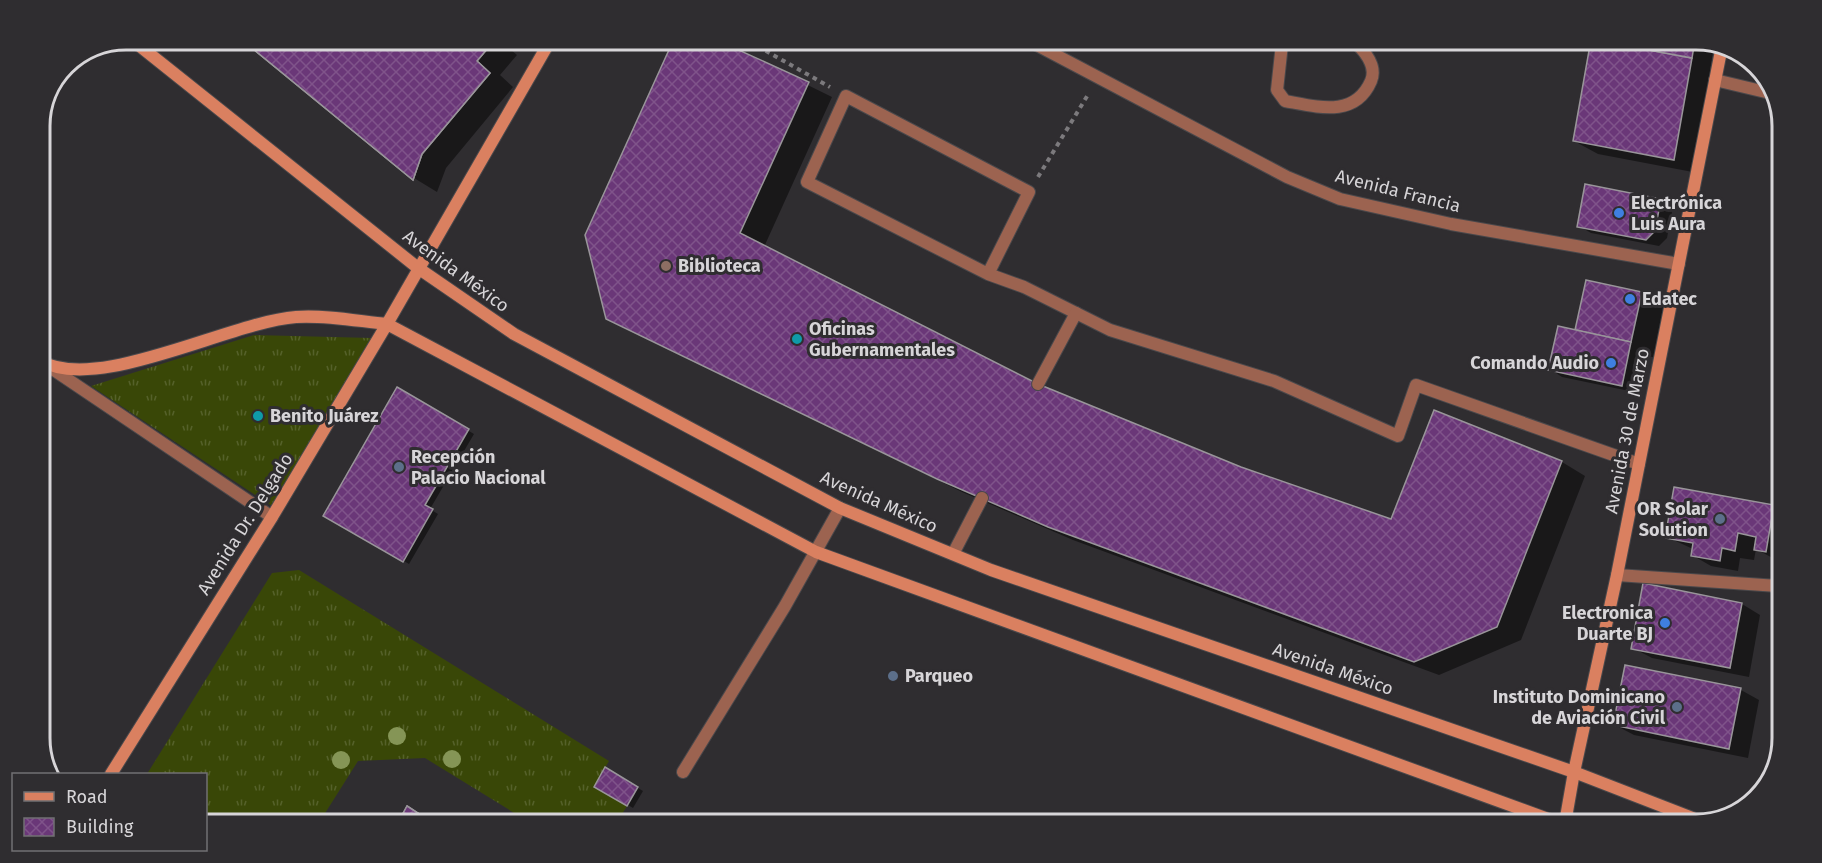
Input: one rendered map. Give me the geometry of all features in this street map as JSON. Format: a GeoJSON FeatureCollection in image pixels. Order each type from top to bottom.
{"type":"FeatureCollection","features":[{"type":"Feature","properties":{"kind":"main road","name":"Avenida México"},"geometry":{"type":"LineString","coordinates":[[145,50],[418,268],[514,334],[840,508],[991,570],[1574,772],[1682,814]]}},
{"type":"Feature","properties":{"kind":"main road","name":"Avenida Dr. Delgado"},"geometry":{"type":"LineString","coordinates":[[112,773],[272,518],[545,50]]}},
{"type":"Feature","properties":{"kind":"main road","name":"Avenida 30 de Marzo"},"geometry":{"type":"LineString","coordinates":[[1567,814],[1617,575],[1720,54]]}},
{"type":"Feature","properties":{"kind":"main road"},"geometry":{"type":"LineString","coordinates":[[50,364],[86,371],[126,365],[231,331],[295,317],[337,318],[387,324],[816,552],[1534,814]]}},
{"type":"Feature","properties":{"kind":"street","name":"Avenida Francia"},"geometry":{"type":"LineString","coordinates":[[1047,50],[1287,177],[1340,199],[1451,224],[1679,264]]}},
{"type":"Feature","properties":{"kind":"street"},"geometry":{"type":"LineString","coordinates":[[1281,50],[1277,90],[1285,101],[1317,106],[1350,106],[1365,95],[1374,74],[1368,55],[1363,50]]}},
{"type":"Feature","properties":{"kind":"street"},"geometry":{"type":"LineString","coordinates":[[1715,80],[1765,92]]}},
{"type":"Feature","properties":{"kind":"street"},"geometry":{"type":"LineString","coordinates":[[988,274],[1029,192],[846,96],[807,182],[988,274],[1024,287],[1110,330],[1274,381],[1398,436],[1416,385],[1639,464]]}},
{"type":"Feature","properties":{"kind":"street"},"geometry":{"type":"LineString","coordinates":[[1038,384],[1076,313]]}},
{"type":"Feature","properties":{"kind":"street"},"geometry":{"type":"LineString","coordinates":[[50,367],[272,518]]}},
{"type":"Feature","properties":{"kind":"street"},"geometry":{"type":"LineString","coordinates":[[953,554],[982,498]]}},
{"type":"Feature","properties":{"kind":"street"},"geometry":{"type":"LineString","coordinates":[[683,772],[816,552],[840,508]]}},
{"type":"Feature","properties":{"kind":"street"},"geometry":{"type":"LineString","coordinates":[[1617,575],[1772,586]]}},
{"type":"Feature","properties":{"kind":"path"},"geometry":{"type":"LineString","coordinates":[[764,50],[846,96]]}},
{"type":"Feature","properties":{"kind":"path"},"geometry":{"type":"LineString","coordinates":[[1029,192],[1099,77]]}},
{"type":"Feature","properties":{"kind":"green space"},"geometry":{"type":"Polygon","coordinates":[[[254,335],[372,338],[272,506],[91,386],[254,335]]]}},
{"type":"Feature","properties":{"kind":"green space"},"geometry":{"type":"Polygon","coordinates":[[[299,570],[609,761],[594,787],[627,806],[622,814],[516,814],[425,758],[358,761],[325,814],[207,814],[207,773],[148,773],[272,573],[299,570]]]}},
{"type":"Feature","properties":{"kind":"building"},"geometry":{"type":"Polygon","coordinates":[[[254,50],[486,50],[477,61],[490,73],[422,154],[413,180],[254,50]]]}},
{"type":"Feature","properties":{"kind":"building"},"geometry":{"type":"Polygon","coordinates":[[[254,50],[486,50],[477,61],[490,73],[422,154],[413,180],[254,50]]]}},
{"type":"Feature","properties":{"kind":"building","name":"Oficinas Gubernamentales"},"geometry":{"type":"Polygon","coordinates":[[[669,50],[739,50],[809,82],[740,233],[1038,384],[1241,467],[1391,519],[1434,410],[1562,461],[1497,627],[1414,662],[1048,527],[937,479],[606,319],[585,235],[669,50]]]}},
{"type":"Feature","properties":{"kind":"building"},"geometry":{"type":"Polygon","coordinates":[[[1589,50],[1649,50],[1692,58],[1674,160],[1573,141],[1589,50]]]}},
{"type":"Feature","properties":{"kind":"building"},"geometry":{"type":"Polygon","coordinates":[[[1649,50],[1693,50],[1692,58],[1649,50]]]}},
{"type":"Feature","properties":{"kind":"building","name":"Electrónica Luis Aura"},"geometry":{"type":"Polygon","coordinates":[[[1585,184],[1661,199],[1655,231],[1646,240],[1577,227],[1585,184]]]}},
{"type":"Feature","properties":{"kind":"building"},"geometry":{"type":"Polygon","coordinates":[[[1586,280],[1642,292],[1631,342],[1575,330],[1586,280]]]}},
{"type":"Feature","properties":{"kind":"building"},"geometry":{"type":"Polygon","coordinates":[[[1558,326],[1631,342],[1622,386],[1548,370],[1558,326]]]}},
{"type":"Feature","properties":{"kind":"building","name":"Recepción Palacio Nacional"},"geometry":{"type":"Polygon","coordinates":[[[397,387],[469,429],[425,505],[433,509],[403,562],[323,516],[397,387]]]}},
{"type":"Feature","properties":{"kind":"building","name":"OR Solar Solution"},"geometry":{"type":"Polygon","coordinates":[[[1674,487],[1772,505],[1766,552],[1754,550],[1756,537],[1738,533],[1735,551],[1722,548],[1720,561],[1691,556],[1693,543],[1665,538],[1674,487]]]}},
{"type":"Feature","properties":{"kind":"building"},"geometry":{"type":"Polygon","coordinates":[[[1643,583],[1742,603],[1730,668],[1631,649],[1643,583]]]}},
{"type":"Feature","properties":{"kind":"building","name":"Instituto Dominicano de Aviación Civil"},"geometry":{"type":"Polygon","coordinates":[[[1625,665],[1741,688],[1729,749],[1613,725],[1625,665]]]}},
{"type":"Feature","properties":{"kind":"building"},"geometry":{"type":"Polygon","coordinates":[[[605,767],[638,787],[627,806],[594,787],[605,767]]]}},
{"type":"Feature","properties":{"kind":"building"},"geometry":{"type":"Polygon","coordinates":[[[407,806],[419,814],[403,814],[407,806]]]}},
{"type":"Feature","properties":{"kind":"building"},"geometry":{"type":"Polygon","coordinates":[[[407,806],[419,814],[403,814],[407,806]]]}},
{"type":"Feature","properties":{"kind":"place","name":"Electrónica Luis Aura"},"geometry":{"type":"Point","coordinates":[1619,213]}},
{"type":"Feature","properties":{"kind":"place","name":"Biblioteca"},"geometry":{"type":"Point","coordinates":[666,266]}},
{"type":"Feature","properties":{"kind":"place","name":"Edatec"},"geometry":{"type":"Point","coordinates":[1630,299]}},
{"type":"Feature","properties":{"kind":"place","name":"Oficinas Gubernamentales"},"geometry":{"type":"Point","coordinates":[797,339]}},
{"type":"Feature","properties":{"kind":"place","name":"Comando Audio"},"geometry":{"type":"Point","coordinates":[1611,363]}},
{"type":"Feature","properties":{"kind":"place","name":"Benito Juárez"},"geometry":{"type":"Point","coordinates":[258,416]}},
{"type":"Feature","properties":{"kind":"place","name":"Recepción Palacio Nacional"},"geometry":{"type":"Point","coordinates":[399,467]}},
{"type":"Feature","properties":{"kind":"place","name":"OR Solar Solution"},"geometry":{"type":"Point","coordinates":[1720,519]}},
{"type":"Feature","properties":{"kind":"place","name":"Electronica Duarte BJ"},"geometry":{"type":"Point","coordinates":[1665,623]}},
{"type":"Feature","properties":{"kind":"place","name":"Parqueo"},"geometry":{"type":"Point","coordinates":[893,676]}},
{"type":"Feature","properties":{"kind":"place","name":"Instituto Dominicano de Aviación Civil"},"geometry":{"type":"Point","coordinates":[1677,707]}}]}
